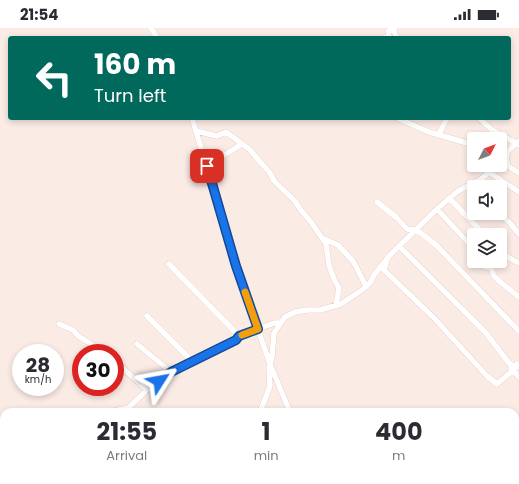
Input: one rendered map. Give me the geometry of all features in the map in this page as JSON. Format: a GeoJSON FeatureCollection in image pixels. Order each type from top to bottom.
{"type":"FeatureCollection","features":[{"type":"Feature","properties":{"kind":"street"},"geometry":{"type":"LineString","coordinates":[[389,36],[388,31],[394,28]]}},
{"type":"Feature","properties":{"kind":"street"},"geometry":{"type":"LineString","coordinates":[[193,120],[236,266],[270,364],[288,408]]}},
{"type":"Feature","properties":{"kind":"street"},"geometry":{"type":"LineString","coordinates":[[402,120],[429,132],[467,143]]}},
{"type":"Feature","properties":{"kind":"street"},"geometry":{"type":"LineString","coordinates":[[438,134],[446,120]]}},
{"type":"Feature","properties":{"kind":"street"},"geometry":{"type":"LineString","coordinates":[[481,120],[492,130],[518,143],[507,152]]}},
{"type":"Feature","properties":{"kind":"street"},"geometry":{"type":"LineString","coordinates":[[196,131],[217,136],[226,132],[249,149],[270,173],[274,181],[295,201],[326,244],[329,265],[339,288],[336,305]]}},
{"type":"Feature","properties":{"kind":"street"},"geometry":{"type":"LineString","coordinates":[[207,166],[242,144]]}},
{"type":"Feature","properties":{"kind":"street"},"geometry":{"type":"LineString","coordinates":[[507,165],[519,173]]}},
{"type":"Feature","properties":{"kind":"street"},"geometry":{"type":"LineString","coordinates":[[480,180],[489,172],[519,192]]}},
{"type":"Feature","properties":{"kind":"street"},"geometry":{"type":"LineString","coordinates":[[262,408],[270,386],[269,368],[274,333],[284,317],[295,312],[320,310],[341,304],[370,283],[374,275],[399,246],[449,198],[458,191],[467,189]]}},
{"type":"Feature","properties":{"kind":"street"},"geometry":{"type":"LineString","coordinates":[[449,198],[478,228]]}},
{"type":"Feature","properties":{"kind":"street"},"geometry":{"type":"LineString","coordinates":[[377,202],[397,218],[407,229],[417,230],[436,245],[519,331]]}},
{"type":"Feature","properties":{"kind":"street"},"geometry":{"type":"LineString","coordinates":[[437,209],[467,241]]}},
{"type":"Feature","properties":{"kind":"street"},"geometry":{"type":"LineString","coordinates":[[506,220],[519,234]]}},
{"type":"Feature","properties":{"kind":"street"},"geometry":{"type":"LineString","coordinates":[[322,238],[338,245],[353,261],[366,286]]}},
{"type":"Feature","properties":{"kind":"street"},"geometry":{"type":"LineString","coordinates":[[399,246],[486,333],[509,363],[514,367],[519,364]]}},
{"type":"Feature","properties":{"kind":"street"},"geometry":{"type":"LineString","coordinates":[[507,257],[519,263]]}},
{"type":"Feature","properties":{"kind":"street"},"geometry":{"type":"LineString","coordinates":[[388,258],[384,270],[434,318],[487,376],[497,384],[519,364]]}},
{"type":"Feature","properties":{"kind":"street"},"geometry":{"type":"LineString","coordinates":[[169,264],[239,336]]}},
{"type":"Feature","properties":{"kind":"street"},"geometry":{"type":"LineString","coordinates":[[491,268],[494,276],[519,297]]}},
{"type":"Feature","properties":{"kind":"street"},"geometry":{"type":"LineString","coordinates":[[147,316],[192,361]]}},
{"type":"Feature","properties":{"kind":"street"},"geometry":{"type":"LineString","coordinates":[[128,408],[147,390],[171,372],[236,340],[239,336],[274,323],[280,323]]}},
{"type":"Feature","properties":{"kind":"street"},"geometry":{"type":"LineString","coordinates":[[59,324],[73,330],[78,336],[91,344]]}},
{"type":"Feature","properties":{"kind":"street"},"geometry":{"type":"LineString","coordinates":[[137,344],[171,372]]}},
{"type":"Feature","properties":{"kind":"street"},"geometry":{"type":"LineString","coordinates":[[503,358],[519,377]]}},
{"type":"Feature","properties":{"kind":"street"},"geometry":{"type":"LineString","coordinates":[[124,369],[147,390]]}},
{"type":"Feature","properties":{"kind":"slow traffic"},"geometry":{"type":"LineString","coordinates":[[242,335],[258,329],[245,292]]}},
{"type":"Feature","properties":{"kind":"route"},"geometry":{"type":"LineString","coordinates":[[159,381],[171,372],[236,340],[239,336],[258,329],[236,266],[207,166]]}}]}
